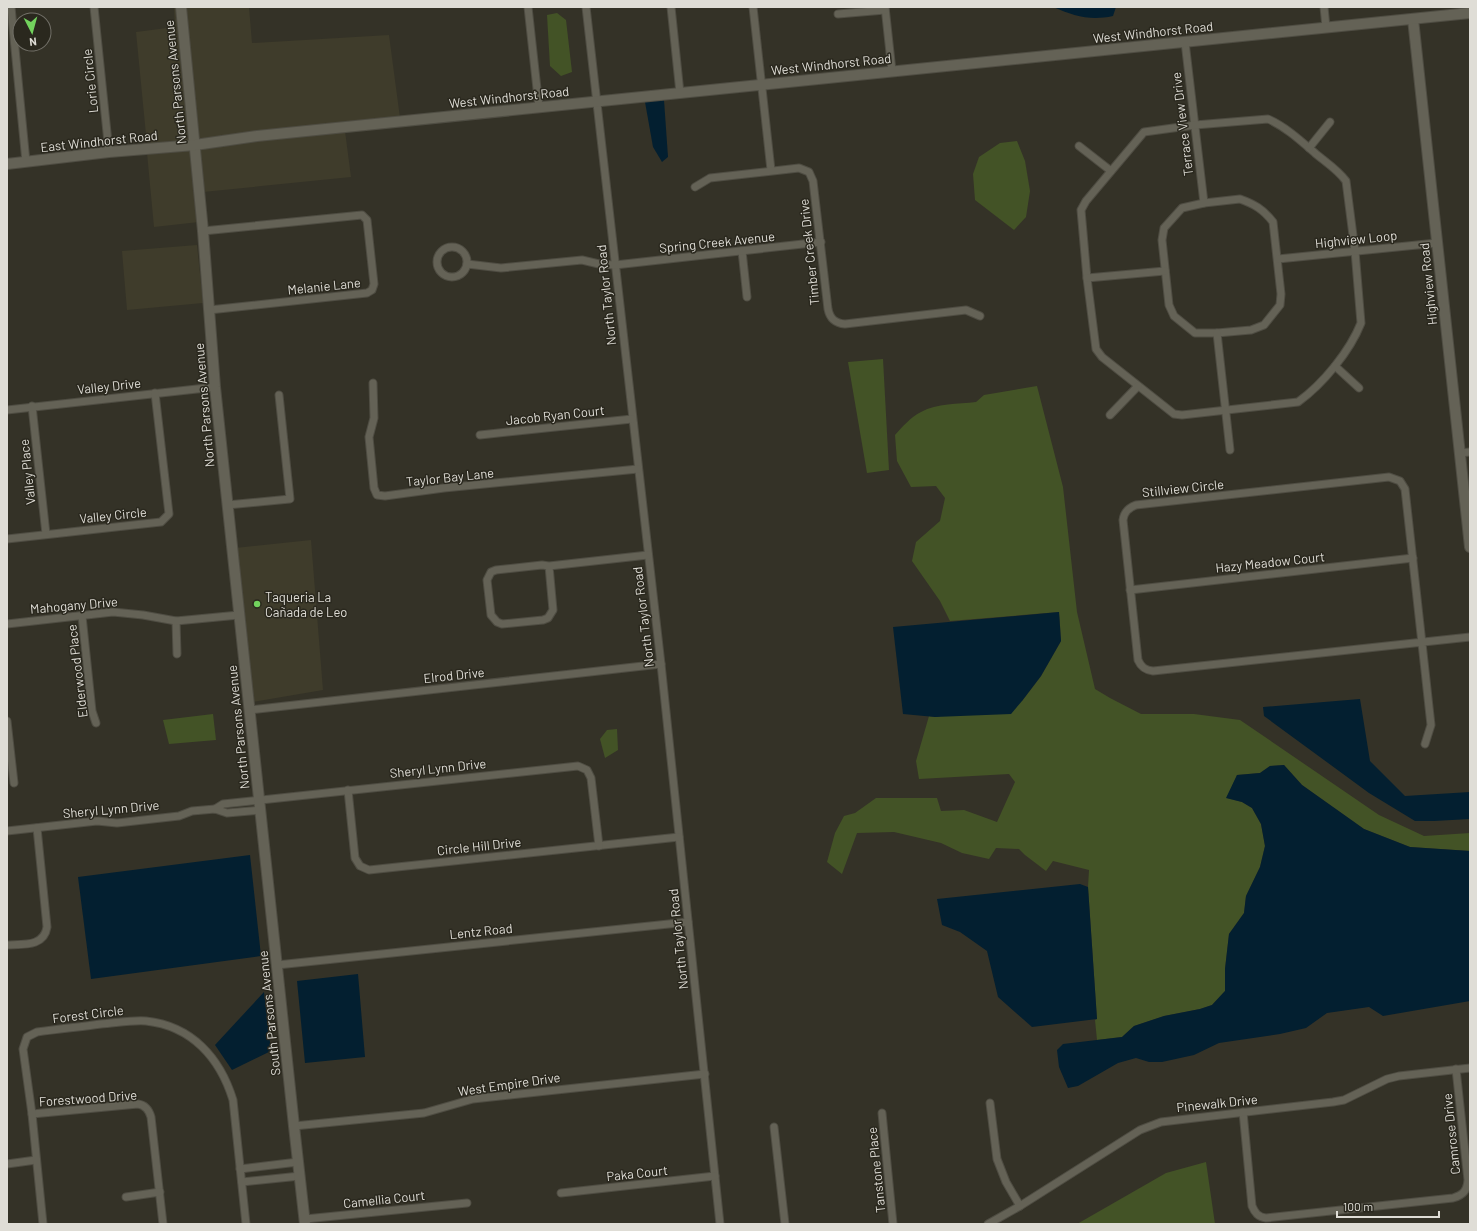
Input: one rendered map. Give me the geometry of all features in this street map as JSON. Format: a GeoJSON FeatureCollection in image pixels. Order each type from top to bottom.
{"type":"FeatureCollection","features":[{"type":"Feature","properties":{"kind":"street"},"geometry":{"type":"LineString","coordinates":[[10,7],[26,162]]}},
{"type":"Feature","properties":{"kind":"street","name":"Lorie Circle"},"geometry":{"type":"LineString","coordinates":[[94,7],[109,152]]}},
{"type":"Feature","properties":{"kind":"street","name":"North Parsons Avenue"},"geometry":{"type":"LineString","coordinates":[[181,7],[203,232],[215,387],[260,800]]}},
{"type":"Feature","properties":{"kind":"street"},"geometry":{"type":"LineString","coordinates":[[528,7],[539,107]]}},
{"type":"Feature","properties":{"kind":"street","name":"North Taylor Road"},"geometry":{"type":"LineString","coordinates":[[586,7],[661,664],[720,1224]]}},
{"type":"Feature","properties":{"kind":"street"},"geometry":{"type":"LineString","coordinates":[[671,7],[680,93]]}},
{"type":"Feature","properties":{"kind":"street"},"geometry":{"type":"LineString","coordinates":[[753,7],[771,170]]}},
{"type":"Feature","properties":{"kind":"street"},"geometry":{"type":"LineString","coordinates":[[1324,7],[1326,27]]}},
{"type":"Feature","properties":{"kind":"street"},"geometry":{"type":"LineString","coordinates":[[838,14],[885,8],[892,71]]}},
{"type":"Feature","properties":{"kind":"street","name":"West Windhorst Road"},"geometry":{"type":"LineString","coordinates":[[195,145],[246,137],[1413,19],[1450,11],[1470,12]]}},
{"type":"Feature","properties":{"kind":"street","name":"Highview Road"},"geometry":{"type":"LineString","coordinates":[[1413,19],[1437,243],[1465,452],[1470,547]]}},
{"type":"Feature","properties":{"kind":"street","name":"Terrace View Drive"},"geometry":{"type":"LineString","coordinates":[[1185,42],[1204,203]]}},
{"type":"Feature","properties":{"kind":"street"},"geometry":{"type":"LineString","coordinates":[[1268,119],[1278,123],[1309,148],[1341,174],[1346,182],[1355,251],[1361,323],[1357,333],[1335,366],[1306,396],[1298,402],[1226,411],[1182,415],[1174,414],[1102,358],[1096,349],[1081,210],[1086,201],[1144,132],[1195,125],[1268,119]]}},
{"type":"Feature","properties":{"kind":"street"},"geometry":{"type":"LineString","coordinates":[[1309,148],[1330,122]]}},
{"type":"Feature","properties":{"kind":"street","name":"East Windhorst Road"},"geometry":{"type":"LineString","coordinates":[[7,164],[109,152],[195,145]]}},
{"type":"Feature","properties":{"kind":"street"},"geometry":{"type":"LineString","coordinates":[[1079,146],[1111,171]]}},
{"type":"Feature","properties":{"kind":"street","name":"Timber Creek Drive"},"geometry":{"type":"LineString","coordinates":[[695,187],[710,178],[799,168],[809,172],[813,181],[828,309],[830,316],[839,323],[845,324],[966,310],[980,316]]}},
{"type":"Feature","properties":{"kind":"street"},"geometry":{"type":"LineString","coordinates":[[1240,199],[1253,203],[1268,215],[1273,222],[1281,294],[1280,305],[1264,325],[1251,330],[1195,333],[1174,316],[1168,305],[1162,240],[1164,228],[1182,208],[1204,203],[1240,199]]}},
{"type":"Feature","properties":{"kind":"street","name":"Melanie Lane"},"geometry":{"type":"LineString","coordinates":[[203,232],[362,215],[367,220],[374,284],[372,290],[367,293],[209,310]]}},
{"type":"Feature","properties":{"kind":"street","name":"Spring Creek Avenue"},"geometry":{"type":"LineString","coordinates":[[467,264],[501,268],[582,260],[599,264],[615,265],[821,242]]}},
{"type":"Feature","properties":{"kind":"street","name":"Highview Loop"},"geometry":{"type":"LineString","coordinates":[[1278,259],[1437,243]]}},
{"type":"Feature","properties":{"kind":"street"},"geometry":{"type":"LineString","coordinates":[[454,247],[462,251],[465,255],[467,264],[462,273],[453,277],[443,274],[437,261],[444,249],[454,247]]}},
{"type":"Feature","properties":{"kind":"street"},"geometry":{"type":"LineString","coordinates":[[742,251],[747,298]]}},
{"type":"Feature","properties":{"kind":"street"},"geometry":{"type":"LineString","coordinates":[[1088,278],[1165,270]]}},
{"type":"Feature","properties":{"kind":"street"},"geometry":{"type":"LineString","coordinates":[[1217,333],[1230,450]]}},
{"type":"Feature","properties":{"kind":"street"},"geometry":{"type":"LineString","coordinates":[[1335,366],[1360,388]]}},
{"type":"Feature","properties":{"kind":"street","name":"Taylor Bay Lane"},"geometry":{"type":"LineString","coordinates":[[373,383],[374,418],[370,437],[374,488],[377,495],[385,496],[444,488],[638,470]]}},
{"type":"Feature","properties":{"kind":"street"},"geometry":{"type":"LineString","coordinates":[[1110,415],[1138,386]]}},
{"type":"Feature","properties":{"kind":"street","name":"Valley Drive"},"geometry":{"type":"LineString","coordinates":[[7,410],[32,406],[215,387]]}},
{"type":"Feature","properties":{"kind":"street","name":"Valley Circle"},"geometry":{"type":"LineString","coordinates":[[7,539],[161,522],[169,514],[155,393]]}},
{"type":"Feature","properties":{"kind":"street"},"geometry":{"type":"LineString","coordinates":[[227,505],[290,498],[279,395]]}},
{"type":"Feature","properties":{"kind":"street","name":"Valley Place"},"geometry":{"type":"LineString","coordinates":[[32,406],[46,534]]}},
{"type":"Feature","properties":{"kind":"street","name":"Jacob Ryan Court"},"geometry":{"type":"LineString","coordinates":[[480,435],[632,419]]}},
{"type":"Feature","properties":{"kind":"street","name":"Stillview Circle"},"geometry":{"type":"LineString","coordinates":[[1422,642],[1405,489],[1396,478],[1389,477],[1144,504],[1130,507],[1124,515],[1123,520],[1138,660],[1144,668],[1148,670],[1153,671],[1470,637]]}},
{"type":"Feature","properties":{"kind":"street"},"geometry":{"type":"LineString","coordinates":[[549,566],[553,610],[548,618],[543,620],[502,624],[494,619],[491,615],[487,580],[491,572],[496,570],[542,565],[549,566],[648,555]]}},
{"type":"Feature","properties":{"kind":"street","name":"Hazy Meadow Court"},"geometry":{"type":"LineString","coordinates":[[1130,590],[1413,558]]}},
{"type":"Feature","properties":{"kind":"street","name":"Mahogany Drive"},"geometry":{"type":"LineString","coordinates":[[7,624],[113,612],[129,613],[176,621],[239,615]]}},
{"type":"Feature","properties":{"kind":"street","name":"Elderwood Place"},"geometry":{"type":"LineString","coordinates":[[82,616],[92,711],[96,724]]}},
{"type":"Feature","properties":{"kind":"street"},"geometry":{"type":"LineString","coordinates":[[176,621],[176,654]]}},
{"type":"Feature","properties":{"kind":"street"},"geometry":{"type":"LineString","coordinates":[[1422,642],[1431,725],[1425,744]]}},
{"type":"Feature","properties":{"kind":"street","name":"Elrod Drive"},"geometry":{"type":"LineString","coordinates":[[250,710],[661,664]]}},
{"type":"Feature","properties":{"kind":"street"},"geometry":{"type":"LineString","coordinates":[[7,721],[14,784]]}},
{"type":"Feature","properties":{"kind":"street","name":"Sheryl Lynn Drive"},"geometry":{"type":"LineString","coordinates":[[215,809],[223,804],[578,766],[587,770],[591,778],[600,846]]}},
{"type":"Feature","properties":{"kind":"street","name":"Circle Hill Drive"},"geometry":{"type":"LineString","coordinates":[[348,790],[355,858],[357,863],[369,870],[679,837]]}},
{"type":"Feature","properties":{"kind":"street","name":"South Parsons Avenue"},"geometry":{"type":"LineString","coordinates":[[260,800],[305,1222]]}},
{"type":"Feature","properties":{"kind":"street","name":"Sheryl Lynn Drive"},"geometry":{"type":"LineString","coordinates":[[7,832],[97,821],[117,823],[179,816],[192,811],[215,809],[228,813],[261,810]]}},
{"type":"Feature","properties":{"kind":"street"},"geometry":{"type":"LineString","coordinates":[[7,945],[36,942],[42,940],[46,932],[47,927],[37,828]]}},
{"type":"Feature","properties":{"kind":"street","name":"Lentz Road"},"geometry":{"type":"LineString","coordinates":[[277,965],[688,922]]}},
{"type":"Feature","properties":{"kind":"street","name":"Forest Circle"},"geometry":{"type":"LineString","coordinates":[[43,1224],[24,1049],[27,1038],[31,1034],[37,1032],[129,1021],[146,1021],[164,1024],[192,1038],[203,1047],[221,1070],[228,1083],[233,1100],[246,1224]]}},
{"type":"Feature","properties":{"kind":"street","name":"Pinewalk Drive"},"geometry":{"type":"LineString","coordinates":[[988,1224],[1020,1206],[1140,1130],[1150,1126],[1172,1120],[1344,1100],[1387,1079],[1399,1076],[1470,1068]]}},
{"type":"Feature","properties":{"kind":"street","name":"Camrose Drive"},"geometry":{"type":"LineString","coordinates":[[1243,1112],[1252,1206],[1254,1211],[1261,1217],[1266,1218],[1453,1198],[1460,1196],[1465,1192],[1468,1180],[1456,1069]]}},
{"type":"Feature","properties":{"kind":"street","name":"West Empire Drive"},"geometry":{"type":"LineString","coordinates":[[294,1126],[424,1113],[473,1099],[705,1074]]}},
{"type":"Feature","properties":{"kind":"street"},"geometry":{"type":"LineString","coordinates":[[990,1103],[997,1159],[1006,1182],[1020,1206]]}},
{"type":"Feature","properties":{"kind":"street","name":"Forestwood Drive"},"geometry":{"type":"LineString","coordinates":[[32,1114],[138,1104],[143,1105],[150,1112],[152,1117],[163,1224]]}},
{"type":"Feature","properties":{"kind":"street","name":"Tanstone Place"},"geometry":{"type":"LineString","coordinates":[[882,1113],[893,1224]]}},
{"type":"Feature","properties":{"kind":"street"},"geometry":{"type":"LineString","coordinates":[[774,1127],[785,1224]]}},
{"type":"Feature","properties":{"kind":"street"},"geometry":{"type":"LineString","coordinates":[[7,1164],[36,1160]]}},
{"type":"Feature","properties":{"kind":"street"},"geometry":{"type":"LineString","coordinates":[[240,1169],[298,1162]]}},
{"type":"Feature","properties":{"kind":"street"},"geometry":{"type":"LineString","coordinates":[[242,1182],[300,1176]]}},
{"type":"Feature","properties":{"kind":"street","name":"Paka Court"},"geometry":{"type":"LineString","coordinates":[[561,1193],[715,1176]]}},
{"type":"Feature","properties":{"kind":"street"},"geometry":{"type":"LineString","coordinates":[[126,1197],[160,1192]]}},
{"type":"Feature","properties":{"kind":"street","name":"Camellia Court"},"geometry":{"type":"LineString","coordinates":[[305,1222],[466,1202]]}},
{"type":"Feature","properties":{"kind":"shaded area"},"geometry":{"type":"Polygon","coordinates":[[[174,7],[177,7],[191,142],[147,145],[136,32],[175,27],[174,7]]]}},
{"type":"Feature","properties":{"kind":"shaded area"},"geometry":{"type":"Polygon","coordinates":[[[184,7],[249,7],[252,43],[389,35],[400,118],[198,141],[184,7]]]}},
{"type":"Feature","properties":{"kind":"shaded area"},"geometry":{"type":"Polygon","coordinates":[[[345,131],[351,177],[203,192],[199,149],[244,142],[345,131]]]}},
{"type":"Feature","properties":{"kind":"shaded area"},"geometry":{"type":"Polygon","coordinates":[[[192,150],[199,222],[154,227],[147,153],[192,150]]]}},
{"type":"Feature","properties":{"kind":"shaded area"},"geometry":{"type":"Polygon","coordinates":[[[197,245],[203,303],[127,310],[122,251],[197,245]]]}},
{"type":"Feature","properties":{"kind":"shaded area"},"geometry":{"type":"Polygon","coordinates":[[[311,540],[323,690],[252,702],[235,548],[311,540]]]}},
{"type":"Feature","properties":{"kind":"green space"},"geometry":{"type":"Polygon","coordinates":[[[557,13],[566,20],[572,72],[561,76],[550,66],[547,15],[557,13]]]}},
{"type":"Feature","properties":{"kind":"green space"},"geometry":{"type":"Polygon","coordinates":[[[1017,141],[1025,161],[1030,191],[1026,217],[1014,230],[975,200],[973,174],[979,157],[1000,143],[1017,141]]]}},
{"type":"Feature","properties":{"kind":"green space"},"geometry":{"type":"Polygon","coordinates":[[[883,359],[889,470],[867,473],[848,362],[883,359]]]}},
{"type":"Feature","properties":{"kind":"green space"},"geometry":{"type":"Polygon","coordinates":[[[1037,386],[1063,487],[1077,612],[1095,689],[1141,714],[1194,714],[1240,720],[1379,815],[1424,836],[1470,833],[1470,851],[1410,847],[1364,829],[1302,785],[1284,765],[1270,766],[1260,773],[1237,775],[1227,798],[1242,802],[1252,808],[1261,824],[1265,846],[1260,867],[1246,896],[1244,913],[1229,934],[1225,969],[1225,991],[1212,1005],[1200,1009],[1164,1016],[1134,1026],[1122,1037],[1097,1040],[1095,1020],[1097,1019],[1088,887],[1089,870],[1053,861],[1046,871],[1019,849],[996,848],[989,859],[962,853],[941,843],[894,832],[857,833],[842,874],[827,862],[835,833],[844,816],[855,813],[876,798],[937,798],[941,811],[964,810],[997,822],[1015,782],[1009,774],[919,779],[916,761],[929,716],[935,717],[1022,701],[1041,676],[1061,641],[1059,612],[950,621],[940,601],[912,561],[916,542],[940,521],[945,498],[936,486],[911,487],[897,461],[895,435],[910,419],[927,409],[948,404],[976,402],[984,395],[1037,386]]]}},
{"type":"Feature","properties":{"kind":"green space"},"geometry":{"type":"Polygon","coordinates":[[[213,714],[216,740],[169,744],[163,720],[213,714]]]}},
{"type":"Feature","properties":{"kind":"green space"},"geometry":{"type":"Polygon","coordinates":[[[617,729],[618,750],[605,758],[600,739],[607,730],[617,729]]]}},
{"type":"Feature","properties":{"kind":"green space"},"geometry":{"type":"Polygon","coordinates":[[[1206,1162],[1215,1224],[1077,1224],[1166,1173],[1206,1162]]]}},
{"type":"Feature","properties":{"kind":"water"},"geometry":{"type":"Polygon","coordinates":[[[1053,7],[1116,7],[1113,16],[1089,18],[1068,13],[1053,7]]]}},
{"type":"Feature","properties":{"kind":"water"},"geometry":{"type":"Polygon","coordinates":[[[664,100],[668,157],[662,162],[653,147],[645,102],[664,100]]]}},
{"type":"Feature","properties":{"kind":"water"},"geometry":{"type":"Polygon","coordinates":[[[1059,612],[1061,641],[1041,676],[1011,714],[935,717],[903,714],[893,627],[1059,612]]]}},
{"type":"Feature","properties":{"kind":"water"},"geometry":{"type":"Polygon","coordinates":[[[1360,699],[1370,761],[1405,796],[1470,792],[1470,819],[1415,821],[1369,793],[1264,716],[1263,707],[1360,699]]]}},
{"type":"Feature","properties":{"kind":"water"},"geometry":{"type":"Polygon","coordinates":[[[1284,765],[1302,785],[1364,829],[1410,847],[1470,851],[1470,1001],[1383,1016],[1369,1007],[1327,1013],[1306,1028],[1280,1034],[1219,1043],[1194,1055],[1162,1062],[1149,1062],[1136,1058],[1118,1063],[1078,1086],[1068,1088],[1059,1067],[1057,1050],[1063,1044],[1122,1037],[1134,1026],[1164,1016],[1200,1009],[1212,1005],[1225,991],[1225,969],[1229,934],[1244,913],[1246,896],[1260,867],[1265,846],[1261,824],[1252,808],[1242,802],[1226,798],[1237,775],[1260,773],[1270,766],[1284,765]]]}},
{"type":"Feature","properties":{"kind":"water"},"geometry":{"type":"Polygon","coordinates":[[[250,855],[261,956],[91,979],[78,877],[250,855]]]}},
{"type":"Feature","properties":{"kind":"water"},"geometry":{"type":"Polygon","coordinates":[[[1080,884],[1088,887],[1097,1019],[1032,1027],[998,997],[987,951],[960,932],[942,925],[937,899],[1080,884]]]}},
{"type":"Feature","properties":{"kind":"water"},"geometry":{"type":"Polygon","coordinates":[[[358,974],[365,1057],[305,1063],[297,981],[358,974]]]}},
{"type":"Feature","properties":{"kind":"water"},"geometry":{"type":"Polygon","coordinates":[[[264,992],[271,1051],[232,1070],[215,1045],[264,992]]]}},
{"type":"Feature","properties":{"kind":"place","name":"Taqueria La Cañada de Leo"},"geometry":{"type":"Point","coordinates":[257,604]}}]}
